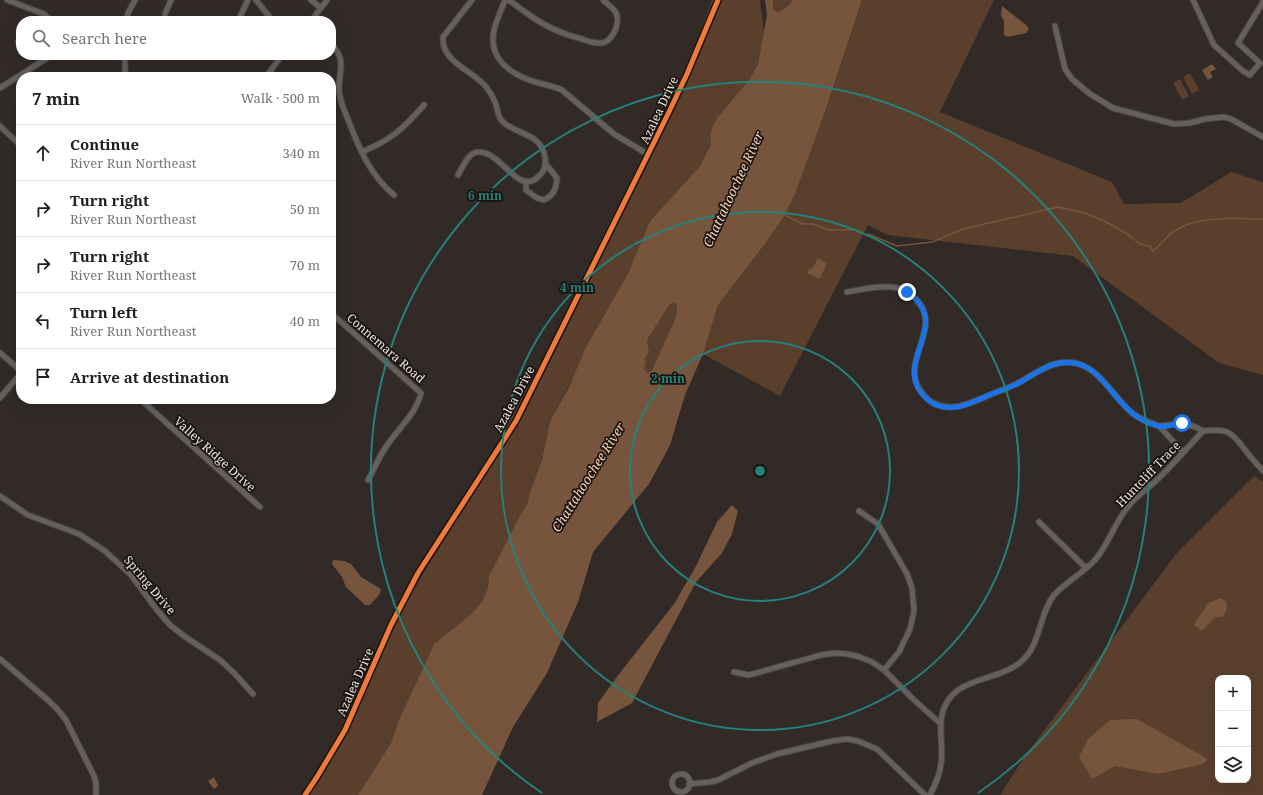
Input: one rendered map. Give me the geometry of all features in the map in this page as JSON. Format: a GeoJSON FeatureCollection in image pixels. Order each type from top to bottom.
{"type":"FeatureCollection","features":[{"type":"Feature","properties":{"kind":"street"},"geometry":{"type":"LineString","coordinates":[[7,0],[46,16]]}},
{"type":"Feature","properties":{"kind":"street"},"geometry":{"type":"LineString","coordinates":[[127,16],[135,0]]}},
{"type":"Feature","properties":{"kind":"street"},"geometry":{"type":"LineString","coordinates":[[165,14],[171,0]]}},
{"type":"Feature","properties":{"kind":"street"},"geometry":{"type":"LineString","coordinates":[[240,16],[248,0]]}},
{"type":"Feature","properties":{"kind":"street"},"geometry":{"type":"LineString","coordinates":[[256,0],[268,16]]}},
{"type":"Feature","properties":{"kind":"street"},"geometry":{"type":"LineString","coordinates":[[311,0],[320,10]]}},
{"type":"Feature","properties":{"kind":"street"},"geometry":{"type":"LineString","coordinates":[[315,16],[328,0]]}},
{"type":"Feature","properties":{"kind":"street"},"geometry":{"type":"LineString","coordinates":[[458,175],[469,157],[474,153],[482,152],[494,156],[518,179],[526,181],[532,181],[540,176],[545,163],[542,147],[535,140],[506,125],[500,120],[495,102],[486,87],[461,67],[445,49],[443,37],[472,0]]}},
{"type":"Feature","properties":{"kind":"street"},"geometry":{"type":"LineString","coordinates":[[505,0],[493,38],[495,52],[502,63],[523,77],[552,85],[562,90],[614,134],[649,155]]}},
{"type":"Feature","properties":{"kind":"street"},"geometry":{"type":"LineString","coordinates":[[509,0],[545,26],[569,36],[604,43],[609,40],[618,21],[613,8],[602,0]]}},
{"type":"Feature","properties":{"kind":"street","name":"Azalea Drive"},"geometry":{"type":"LineString","coordinates":[[305,795],[345,730],[391,624],[418,573],[516,421],[649,155],[687,74],[718,0]]}},
{"type":"Feature","properties":{"kind":"street"},"geometry":{"type":"LineString","coordinates":[[1193,0],[1214,45],[1243,71],[1250,75],[1260,63],[1238,43],[1263,2]]}},
{"type":"Feature","properties":{"kind":"street"},"geometry":{"type":"LineString","coordinates":[[1055,26],[1065,69],[1072,79],[1090,94],[1113,108],[1174,124],[1190,123],[1205,119],[1224,117],[1231,119],[1263,137]]}},
{"type":"Feature","properties":{"kind":"street"},"geometry":{"type":"LineString","coordinates":[[336,50],[342,67],[339,87],[340,99],[368,165],[376,178],[394,195]]}},
{"type":"Feature","properties":{"kind":"street"},"geometry":{"type":"LineString","coordinates":[[25,72],[44,60]]}},
{"type":"Feature","properties":{"kind":"street"},"geometry":{"type":"LineString","coordinates":[[125,60],[125,72]]}},
{"type":"Feature","properties":{"kind":"street"},"geometry":{"type":"LineString","coordinates":[[270,72],[278,60]]}},
{"type":"Feature","properties":{"kind":"street"},"geometry":{"type":"LineString","coordinates":[[0,88],[16,78]]}},
{"type":"Feature","properties":{"kind":"street"},"geometry":{"type":"LineString","coordinates":[[362,152],[381,144],[395,135],[424,105]]}},
{"type":"Feature","properties":{"kind":"street"},"geometry":{"type":"LineString","coordinates":[[0,126],[16,141]]}},
{"type":"Feature","properties":{"kind":"street"},"geometry":{"type":"LineString","coordinates":[[526,181],[526,190],[537,198],[544,200],[551,196],[556,190],[557,178],[545,163]]}},
{"type":"Feature","properties":{"kind":"street"},"geometry":{"type":"LineString","coordinates":[[847,292],[892,287],[907,292],[919,302],[925,312],[927,320],[924,335],[915,362],[915,377],[917,385],[922,393],[937,405],[950,407],[965,405],[1017,384],[1050,366],[1059,363],[1069,363],[1083,366],[1094,371],[1102,378],[1131,413],[1159,426],[1183,452]]}},
{"type":"Feature","properties":{"kind":"street","name":"Connemara Road"},"geometry":{"type":"LineString","coordinates":[[336,317],[422,393],[413,413],[398,429],[383,451],[368,480]]}},
{"type":"Feature","properties":{"kind":"street"},"geometry":{"type":"LineString","coordinates":[[0,353],[16,367]]}},
{"type":"Feature","properties":{"kind":"street"},"geometry":{"type":"LineString","coordinates":[[0,398],[16,378]]}},
{"type":"Feature","properties":{"kind":"street","name":"Valley Ridge Drive"},"geometry":{"type":"LineString","coordinates":[[146,404],[260,508]]}},
{"type":"Feature","properties":{"kind":"street"},"geometry":{"type":"LineString","coordinates":[[1159,426],[1188,423],[1203,431],[1226,431],[1238,440],[1250,457],[1263,470]]}},
{"type":"Feature","properties":{"kind":"street","name":"Huntcliff Trace"},"geometry":{"type":"LineString","coordinates":[[930,795],[938,778],[941,766],[942,714],[952,695],[970,684],[1007,671],[1023,660],[1035,644],[1044,615],[1054,595],[1086,568],[1105,548],[1119,519],[1127,507],[1159,478],[1203,431]]}},
{"type":"Feature","properties":{"kind":"street","name":"Spring Drive"},"geometry":{"type":"LineString","coordinates":[[0,496],[28,515],[79,534],[106,550],[131,575],[170,625],[220,660],[253,694]]}},
{"type":"Feature","properties":{"kind":"street"},"geometry":{"type":"LineString","coordinates":[[859,511],[878,524],[907,574],[912,588],[914,611],[910,629],[899,652],[884,670]]}},
{"type":"Feature","properties":{"kind":"street"},"geometry":{"type":"LineString","coordinates":[[1039,522],[1086,568]]}},
{"type":"Feature","properties":{"kind":"street"},"geometry":{"type":"LineString","coordinates":[[734,672],[749,675],[821,655],[835,653],[860,657],[872,662],[884,670],[941,724]]}},
{"type":"Feature","properties":{"kind":"street"},"geometry":{"type":"LineString","coordinates":[[0,659],[50,701],[66,720],[94,776],[96,783],[96,795]]}},
{"type":"Feature","properties":{"kind":"street"},"geometry":{"type":"LineString","coordinates":[[689,784],[718,780],[752,763],[777,754],[847,739],[858,741],[877,749],[885,755],[925,795]]}},
{"type":"Feature","properties":{"kind":"shaded area"},"geometry":{"type":"Polygon","coordinates":[[[712,0],[760,0],[764,32],[758,64],[749,80],[717,118],[710,135],[711,144],[700,166],[650,221],[629,274],[550,421],[542,460],[529,495],[528,503],[519,517],[489,576],[488,588],[482,602],[470,615],[434,644],[398,722],[391,743],[358,795],[308,795],[362,698],[397,619],[478,479],[542,361],[691,57],[712,0]]]}},
{"type":"Feature","properties":{"kind":"shaded area"},"geometry":{"type":"Polygon","coordinates":[[[773,0],[792,0],[790,4],[778,13],[773,9],[773,0]]]}},
{"type":"Feature","properties":{"kind":"shaded area"},"geometry":{"type":"Polygon","coordinates":[[[862,0],[994,0],[940,112],[1112,182],[1124,204],[1181,203],[1231,172],[1263,182],[1263,375],[1219,363],[1073,256],[888,235],[868,225],[780,396],[703,354],[718,305],[765,244],[785,215],[795,194],[825,112],[862,0]]]}},
{"type":"Feature","properties":{"kind":"shaded area"},"geometry":{"type":"Polygon","coordinates":[[[1190,73],[1199,90],[1192,94],[1183,77],[1190,73]]]}},
{"type":"Feature","properties":{"kind":"shaded area"},"geometry":{"type":"Polygon","coordinates":[[[1180,79],[1189,96],[1182,100],[1173,83],[1180,79]]]}},
{"type":"Feature","properties":{"kind":"shaded area"},"geometry":{"type":"Polygon","coordinates":[[[674,301],[677,305],[676,317],[652,370],[648,373],[644,369],[646,363],[645,359],[649,351],[647,340],[670,304],[674,301]]]}},
{"type":"Feature","properties":{"kind":"shaded area"},"geometry":{"type":"Polygon","coordinates":[[[1254,476],[1263,482],[1263,795],[1000,795],[1025,756],[1176,554],[1254,476]]]}},
{"type":"Feature","properties":{"kind":"water","name":"Chattahoochee River"},"geometry":{"type":"Polygon","coordinates":[[[765,0],[773,0],[773,9],[778,13],[790,4],[792,0],[862,0],[825,112],[795,194],[785,215],[765,244],[718,305],[703,354],[685,395],[670,445],[649,484],[593,552],[578,602],[547,673],[513,727],[482,795],[358,795],[391,743],[398,722],[434,644],[470,615],[482,602],[488,588],[489,576],[519,517],[528,503],[529,495],[542,460],[550,421],[570,385],[586,347],[628,274],[650,221],[700,166],[711,144],[710,135],[717,118],[749,80],[758,64],[767,15],[765,0]],[[674,302],[670,304],[647,340],[649,351],[645,359],[646,363],[644,369],[648,373],[652,370],[676,317],[677,305],[674,302]]]}},
{"type":"Feature","properties":{"kind":"water"},"geometry":{"type":"Polygon","coordinates":[[[1002,6],[1026,25],[1029,29],[1026,33],[1008,37],[1004,35],[1004,21],[1001,15],[1002,6]]]}},
{"type":"Feature","properties":{"kind":"water"},"geometry":{"type":"Polygon","coordinates":[[[1212,64],[1216,69],[1210,72],[1213,77],[1208,80],[1202,70],[1212,64]]]}},
{"type":"Feature","properties":{"kind":"water"},"geometry":{"type":"Polygon","coordinates":[[[818,258],[827,264],[819,279],[807,273],[810,268],[812,269],[818,258]]]}},
{"type":"Feature","properties":{"kind":"water"},"geometry":{"type":"Polygon","coordinates":[[[732,505],[738,511],[732,534],[722,553],[696,582],[632,703],[597,722],[598,703],[674,604],[696,566],[717,522],[732,505]]]}},
{"type":"Feature","properties":{"kind":"water"},"geometry":{"type":"Polygon","coordinates":[[[333,560],[345,561],[351,564],[361,577],[381,589],[379,595],[370,605],[365,605],[346,587],[342,577],[332,564],[333,560]]]}},
{"type":"Feature","properties":{"kind":"water"},"geometry":{"type":"Polygon","coordinates":[[[1220,598],[1226,601],[1227,605],[1226,611],[1222,617],[1215,617],[1204,629],[1201,630],[1194,625],[1207,604],[1220,598]]]}},
{"type":"Feature","properties":{"kind":"water"},"geometry":{"type":"Polygon","coordinates":[[[1137,719],[1208,759],[1203,764],[1158,774],[1115,766],[1092,779],[1079,757],[1088,739],[1110,720],[1137,719]]]}},
{"type":"Feature","properties":{"kind":"water"},"geometry":{"type":"Polygon","coordinates":[[[214,777],[218,786],[214,789],[208,781],[214,777]]]}},
{"type":"Feature","properties":{"kind":"waterway"},"geometry":{"type":"LineString","coordinates":[[868,234],[897,246],[932,242],[963,229],[1058,207],[1085,213],[1108,223],[1129,235],[1140,244],[1150,246],[1153,251],[1173,232],[1186,225],[1196,222],[1218,219],[1263,219]]}},
{"type":"Feature","properties":{"kind":"waterway"},"geometry":{"type":"LineString","coordinates":[[785,215],[803,224],[813,224],[829,230],[854,230],[860,232]]}},
{"type":"Feature","properties":{"kind":"cycle path"},"geometry":{"type":"LineString","coordinates":[[305,795],[345,730],[391,625],[418,573],[516,421],[668,114],[687,74],[718,0]]}},
{"type":"Feature","properties":{"kind":"route"},"geometry":{"type":"LineString","coordinates":[[907,292],[919,302],[925,312],[927,320],[924,335],[915,362],[914,370],[917,385],[929,400],[937,405],[958,407],[965,405],[1017,384],[1050,366],[1059,363],[1069,363],[1083,366],[1094,371],[1102,378],[1131,413],[1144,420],[1159,426],[1182,423]]}}]}
